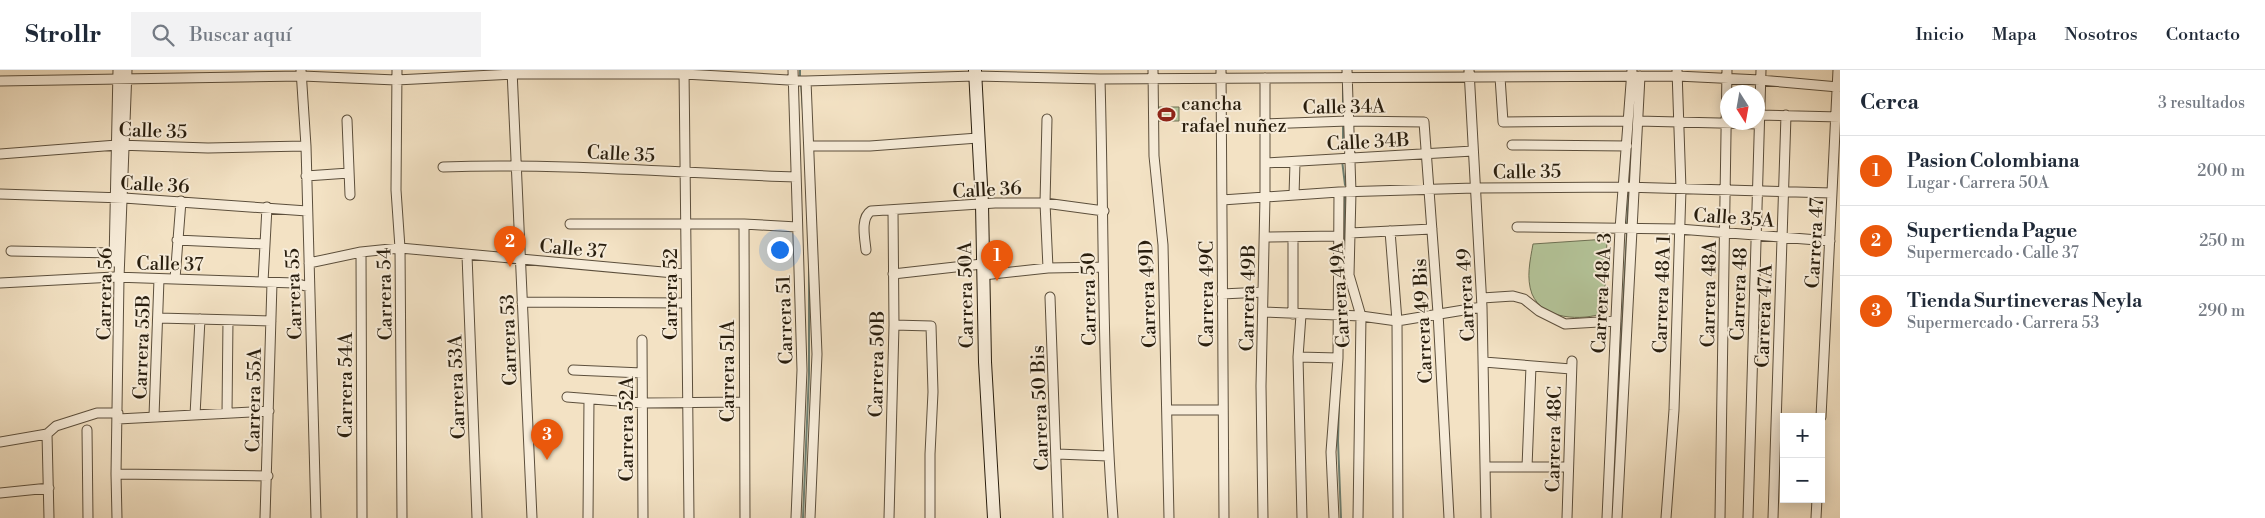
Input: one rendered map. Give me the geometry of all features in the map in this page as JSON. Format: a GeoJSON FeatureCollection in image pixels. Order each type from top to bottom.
{"type":"FeatureCollection","features":[{"type":"Feature","properties":{"kind":"street","name":"Carrera 54"},"geometry":{"type":"LineString","coordinates":[[397,70],[396,190],[400,248],[402,518]]}},
{"type":"Feature","properties":{"kind":"street","name":"Carrera 51"},"geometry":{"type":"LineString","coordinates":[[793,70],[800,80],[802,173],[797,227],[802,370],[796,514]]}},
{"type":"Feature","properties":{"kind":"street","name":"Carrera 48"},"geometry":{"type":"LineString","coordinates":[[1760,85],[1761,70]]}},
{"type":"Feature","properties":{"kind":"street","name":"Carrera 47"},"geometry":{"type":"LineString","coordinates":[[1821,413],[1832,192],[1838,116],[1838,70]]}},
{"type":"Feature","properties":{"kind":"street"},"geometry":{"type":"LineString","coordinates":[[0,81],[122,76],[302,73],[396,80],[512,72],[684,72],[800,80],[975,73],[1100,79],[1152,74],[1221,74],[1265,78],[1348,74],[1469,74],[1500,77],[1677,73],[1727,74],[1760,80],[1838,87]]}},
{"type":"Feature","properties":{"kind":"street","name":"Carrera 53"},"geometry":{"type":"LineString","coordinates":[[512,72],[532,518]]}},
{"type":"Feature","properties":{"kind":"street","name":"Carrera 52"},"geometry":{"type":"LineString","coordinates":[[684,72],[689,518]]}},
{"type":"Feature","properties":{"kind":"street","name":"Carrera 55"},"geometry":{"type":"LineString","coordinates":[[302,73],[306,146],[316,518]]}},
{"type":"Feature","properties":{"kind":"street","name":"Carrera 50A"},"geometry":{"type":"LineString","coordinates":[[975,73],[994,518]]}},
{"type":"Feature","properties":{"kind":"street","name":"Carrera 48A 1"},"geometry":{"type":"LineString","coordinates":[[1666,518],[1674,410],[1681,189],[1677,73]]}},
{"type":"Feature","properties":{"kind":"street","name":"Carrera 49D"},"geometry":{"type":"LineString","coordinates":[[1152,74],[1154,156],[1163,245],[1169,518]]}},
{"type":"Feature","properties":{"kind":"street","name":"Carrera 49C"},"geometry":{"type":"LineString","coordinates":[[1221,74],[1224,518]]}},
{"type":"Feature","properties":{"kind":"street","name":"Carrera 49A"},"geometry":{"type":"LineString","coordinates":[[1348,74],[1351,192],[1350,274],[1360,316],[1358,518]]}},
{"type":"Feature","properties":{"kind":"street","name":"Carrera 49"},"geometry":{"type":"LineString","coordinates":[[1469,74],[1482,302],[1487,467],[1486,518]]}},
{"type":"Feature","properties":{"kind":"street"},"geometry":{"type":"LineString","coordinates":[[1630,187],[1627,146],[1628,121],[1635,74]]}},
{"type":"Feature","properties":{"kind":"street"},"geometry":{"type":"LineString","coordinates":[[1616,518],[1627,229],[1638,121],[1635,74]]}},
{"type":"Feature","properties":{"kind":"street","name":"Carrera 56"},"geometry":{"type":"LineString","coordinates":[[118,518],[116,474],[118,416],[116,278],[120,198],[122,76]]}},
{"type":"Feature","properties":{"kind":"street"},"geometry":{"type":"LineString","coordinates":[[1500,77],[1503,122],[1628,121]]}},
{"type":"Feature","properties":{"kind":"street","name":"Carrera 49B"},"geometry":{"type":"LineString","coordinates":[[1262,518],[1261,386],[1266,197],[1265,78]]}},
{"type":"Feature","properties":{"kind":"street","name":"Carrera 50"},"geometry":{"type":"LineString","coordinates":[[1100,79],[1108,456],[1113,518]]}},
{"type":"Feature","properties":{"kind":"street"},"geometry":{"type":"LineString","coordinates":[[800,80],[809,146],[802,173],[817,354],[810,518]]}},
{"type":"Feature","properties":{"kind":"street"},"geometry":{"type":"LineString","coordinates":[[1765,119],[1786,116],[1838,116]]}},
{"type":"Feature","properties":{"kind":"street","name":"Carrera 47A"},"geometry":{"type":"LineString","coordinates":[[1773,518],[1786,116]]}},
{"type":"Feature","properties":{"kind":"street"},"geometry":{"type":"LineString","coordinates":[[1047,118],[1045,203],[1048,268]]}},
{"type":"Feature","properties":{"kind":"street"},"geometry":{"type":"LineString","coordinates":[[347,120],[350,195]]}},
{"type":"Feature","properties":{"kind":"street","name":"Calle 34A"},"geometry":{"type":"LineString","coordinates":[[1266,124],[1348,121],[1424,122]]}},
{"type":"Feature","properties":{"kind":"street"},"geometry":{"type":"LineString","coordinates":[[1638,121],[1720,123]]}},
{"type":"Feature","properties":{"kind":"street","name":"Carrera 49 Bis"},"geometry":{"type":"LineString","coordinates":[[1424,122],[1438,313],[1449,518]]}},
{"type":"Feature","properties":{"kind":"street","name":"Carrera 48A"},"geometry":{"type":"LineString","coordinates":[[1720,518],[1727,130]]}},
{"type":"Feature","properties":{"kind":"street","name":"Carrera 48"},"geometry":{"type":"LineString","coordinates":[[1748,518],[1759,130]]}},
{"type":"Feature","properties":{"kind":"street"},"geometry":{"type":"LineString","coordinates":[[809,146],[870,146],[978,138]]}},
{"type":"Feature","properties":{"kind":"street","name":"Calle 35"},"geometry":{"type":"LineString","coordinates":[[0,154],[121,145],[208,148],[306,146]]}},
{"type":"Feature","properties":{"kind":"street"},"geometry":{"type":"LineString","coordinates":[[1512,145],[1627,146]]}},
{"type":"Feature","properties":{"kind":"street","name":"Calle 34B"},"geometry":{"type":"LineString","coordinates":[[1265,163],[1295,163],[1473,151]]}},
{"type":"Feature","properties":{"kind":"street"},"geometry":{"type":"LineString","coordinates":[[1294,195],[1295,163]]}},
{"type":"Feature","properties":{"kind":"street","name":"Calle 35"},"geometry":{"type":"LineString","coordinates":[[443,166],[517,164],[684,173],[802,173]]}},
{"type":"Feature","properties":{"kind":"street"},"geometry":{"type":"LineString","coordinates":[[306,176],[349,173]]}},
{"type":"Feature","properties":{"kind":"street","name":"Calle 35"},"geometry":{"type":"LineString","coordinates":[[1222,200],[1339,192],[1476,188],[1630,187],[1832,192]]}},
{"type":"Feature","properties":{"kind":"street"},"geometry":{"type":"LineString","coordinates":[[1334,518],[1332,452],[1338,358],[1339,192]]}},
{"type":"Feature","properties":{"kind":"street","name":"Calle 36"},"geometry":{"type":"LineString","coordinates":[[0,194],[181,201],[307,211]]}},
{"type":"Feature","properties":{"kind":"street","name":"Carrera 56"},"geometry":{"type":"LineString","coordinates":[[116,278],[114,253],[120,198]]}},
{"type":"Feature","properties":{"kind":"street","name":"Carrera 55B"},"geometry":{"type":"LineString","coordinates":[[176,279],[181,201]]}},
{"type":"Feature","properties":{"kind":"street","name":"Calle 36"},"geometry":{"type":"LineString","coordinates":[[866,250],[865,220],[867,213],[871,211],[982,204],[1045,203],[1104,211]]}},
{"type":"Feature","properties":{"kind":"street","name":"Carrera 55A"},"geometry":{"type":"LineString","coordinates":[[266,518],[271,321],[264,244],[267,208]]}},
{"type":"Feature","properties":{"kind":"street","name":"Carrera 50B"},"geometry":{"type":"LineString","coordinates":[[889,518],[894,325],[893,211]]}},
{"type":"Feature","properties":{"kind":"street"},"geometry":{"type":"LineString","coordinates":[[570,224],[744,224],[797,227]]}},
{"type":"Feature","properties":{"kind":"street","name":"Carrera 51A"},"geometry":{"type":"LineString","coordinates":[[744,224],[743,402],[745,518]]}},
{"type":"Feature","properties":{"kind":"street","name":"Calle 35A"},"geometry":{"type":"LineString","coordinates":[[1517,227],[1679,229],[1830,240]]}},
{"type":"Feature","properties":{"kind":"street"},"geometry":{"type":"LineString","coordinates":[[1350,233],[1432,229]]}},
{"type":"Feature","properties":{"kind":"street","name":"Carrera 48A 3"},"geometry":{"type":"LineString","coordinates":[[1607,518],[1616,321],[1627,229]]}},
{"type":"Feature","properties":{"kind":"street"},"geometry":{"type":"LineString","coordinates":[[1390,231],[1397,321],[1398,518]]}},
{"type":"Feature","properties":{"kind":"street"},"geometry":{"type":"LineString","coordinates":[[1265,237],[1338,236]]}},
{"type":"Feature","properties":{"kind":"street","name":"Carrera 49A"},"geometry":{"type":"LineString","coordinates":[[1293,237],[1297,315],[1302,518]]}},
{"type":"Feature","properties":{"kind":"street"},"geometry":{"type":"LineString","coordinates":[[177,240],[264,244]]}},
{"type":"Feature","properties":{"kind":"street","name":"Calle 37"},"geometry":{"type":"LineString","coordinates":[[309,263],[361,252],[400,248],[685,274]]}},
{"type":"Feature","properties":{"kind":"street"},"geometry":{"type":"LineString","coordinates":[[11,251],[114,253]]}},
{"type":"Feature","properties":{"kind":"street","name":"Carrera 54A"},"geometry":{"type":"LineString","coordinates":[[361,252],[362,518]]}},
{"type":"Feature","properties":{"kind":"street","name":"Carrera 53A"},"geometry":{"type":"LineString","coordinates":[[467,255],[477,518]]}},
{"type":"Feature","properties":{"kind":"street"},"geometry":{"type":"LineString","coordinates":[[893,274],[1104,267]]}},
{"type":"Feature","properties":{"kind":"street","name":"Calle 37"},"geometry":{"type":"LineString","coordinates":[[0,283],[159,278],[295,283],[309,287]]}},
{"type":"Feature","properties":{"kind":"street","name":"Carrera 55B"},"geometry":{"type":"LineString","coordinates":[[154,416],[159,278]]}},
{"type":"Feature","properties":{"kind":"street"},"geometry":{"type":"LineString","coordinates":[[1222,294],[1263,292]]}},
{"type":"Feature","properties":{"kind":"street"},"geometry":{"type":"LineString","coordinates":[[1264,312],[1297,315],[1338,314],[1397,321],[1513,296],[1524,299],[1539,311],[1565,324],[1616,321]]}},
{"type":"Feature","properties":{"kind":"street","name":"Carrera 50 Bis"},"geometry":{"type":"LineString","coordinates":[[1050,297],[1058,518]]}},
{"type":"Feature","properties":{"kind":"street"},"geometry":{"type":"LineString","coordinates":[[522,302],[686,303]]}},
{"type":"Feature","properties":{"kind":"street"},"geometry":{"type":"LineString","coordinates":[[158,318],[271,321]]}},
{"type":"Feature","properties":{"kind":"street"},"geometry":{"type":"LineString","coordinates":[[195,415],[200,319]]}},
{"type":"Feature","properties":{"kind":"street"},"geometry":{"type":"LineString","coordinates":[[227,413],[228,320]]}},
{"type":"Feature","properties":{"kind":"street"},"geometry":{"type":"LineString","coordinates":[[894,325],[931,326],[933,392],[930,454],[930,518]]}},
{"type":"Feature","properties":{"kind":"street","name":"Carrera 52A"},"geometry":{"type":"LineString","coordinates":[[642,340],[643,518]]}},
{"type":"Feature","properties":{"kind":"street"},"geometry":{"type":"LineString","coordinates":[[1298,357],[1338,358]]}},
{"type":"Feature","properties":{"kind":"street"},"geometry":{"type":"LineString","coordinates":[[1484,362],[1531,366],[1528,467]]}},
{"type":"Feature","properties":{"kind":"street","name":"Carrera 48C"},"geometry":{"type":"LineString","coordinates":[[1531,366],[1571,365],[1567,518]]}},
{"type":"Feature","properties":{"kind":"street"},"geometry":{"type":"LineString","coordinates":[[573,370],[642,373]]}},
{"type":"Feature","properties":{"kind":"street"},"geometry":{"type":"LineString","coordinates":[[567,397],[643,403],[743,402]]}},
{"type":"Feature","properties":{"kind":"street"},"geometry":{"type":"LineString","coordinates":[[588,518],[589,399]]}},
{"type":"Feature","properties":{"kind":"street"},"geometry":{"type":"LineString","coordinates":[[1167,410],[1223,410]]}},
{"type":"Feature","properties":{"kind":"street"},"geometry":{"type":"LineString","coordinates":[[0,442],[47,434],[56,426],[97,413],[118,416],[154,416],[269,411]]}},
{"type":"Feature","properties":{"kind":"street"},"geometry":{"type":"LineString","coordinates":[[87,430],[88,518]]}},
{"type":"Feature","properties":{"kind":"street"},"geometry":{"type":"LineString","coordinates":[[47,434],[49,518]]}},
{"type":"Feature","properties":{"kind":"street"},"geometry":{"type":"LineString","coordinates":[[1057,454],[1108,456]]}},
{"type":"Feature","properties":{"kind":"street"},"geometry":{"type":"LineString","coordinates":[[1487,467],[1567,467]]}},
{"type":"Feature","properties":{"kind":"street"},"geometry":{"type":"LineString","coordinates":[[116,474],[268,476]]}},
{"type":"Feature","properties":{"kind":"street"},"geometry":{"type":"LineString","coordinates":[[0,493],[49,488]]}},
{"type":"Feature","properties":{"kind":"street"},"geometry":{"type":"LineString","coordinates":[[1816,518],[1817,503]]}},
{"type":"Feature","properties":{"kind":"green space","name":"cancha rafael nuñez"},"geometry":{"type":"Polygon","coordinates":[[[1156,107],[1179,107],[1179,121],[1156,121],[1156,107]]]}},
{"type":"Feature","properties":{"kind":"green space"},"geometry":{"type":"Polygon","coordinates":[[[1607,239],[1604,313],[1585,317],[1564,316],[1554,314],[1537,303],[1529,282],[1533,244],[1607,239]]]}},
{"type":"Feature","properties":{"kind":"waterway"},"geometry":{"type":"LineString","coordinates":[[800,70],[800,79]]}},
{"type":"Feature","properties":{"kind":"waterway"},"geometry":{"type":"LineString","coordinates":[[1343,80],[1343,115]]}},
{"type":"Feature","properties":{"kind":"waterway"},"geometry":{"type":"LineString","coordinates":[[801,83],[803,111]]}},
{"type":"Feature","properties":{"kind":"waterway"},"geometry":{"type":"LineString","coordinates":[[1343,125],[1343,149]]}},
{"type":"Feature","properties":{"kind":"waterway"},"geometry":{"type":"LineString","coordinates":[[1630,185],[1632,140]]}},
{"type":"Feature","properties":{"kind":"waterway"},"geometry":{"type":"LineString","coordinates":[[1342,160],[1345,185]]}},
{"type":"Feature","properties":{"kind":"waterway"},"geometry":{"type":"LineString","coordinates":[[1627,225],[1629,190]]}},
{"type":"Feature","properties":{"kind":"waterway"},"geometry":{"type":"LineString","coordinates":[[1343,293],[1345,195]]}},
{"type":"Feature","properties":{"kind":"waterway"},"geometry":{"type":"LineString","coordinates":[[1612,518],[1627,232]]}},
{"type":"Feature","properties":{"kind":"waterway"},"geometry":{"type":"LineString","coordinates":[[803,518],[809,374],[809,255]]}},
{"type":"Feature","properties":{"kind":"waterway"},"geometry":{"type":"LineString","coordinates":[[1339,400],[1338,441],[1341,518]]}},
{"type":"Feature","properties":{"kind":"place","name":"cancha rafael nuñez"},"geometry":{"type":"Point","coordinates":[1167,114]}},
{"type":"Feature","properties":{"kind":"place","name":"Supertienda Pague"},"geometry":{"type":"Point","coordinates":[510,267]}},
{"type":"Feature","properties":{"kind":"place","name":"Pasion Colombiana"},"geometry":{"type":"Point","coordinates":[997,281]}},
{"type":"Feature","properties":{"kind":"place","name":"Tienda Surtineveras Neyla"},"geometry":{"type":"Point","coordinates":[547,460]}}]}
